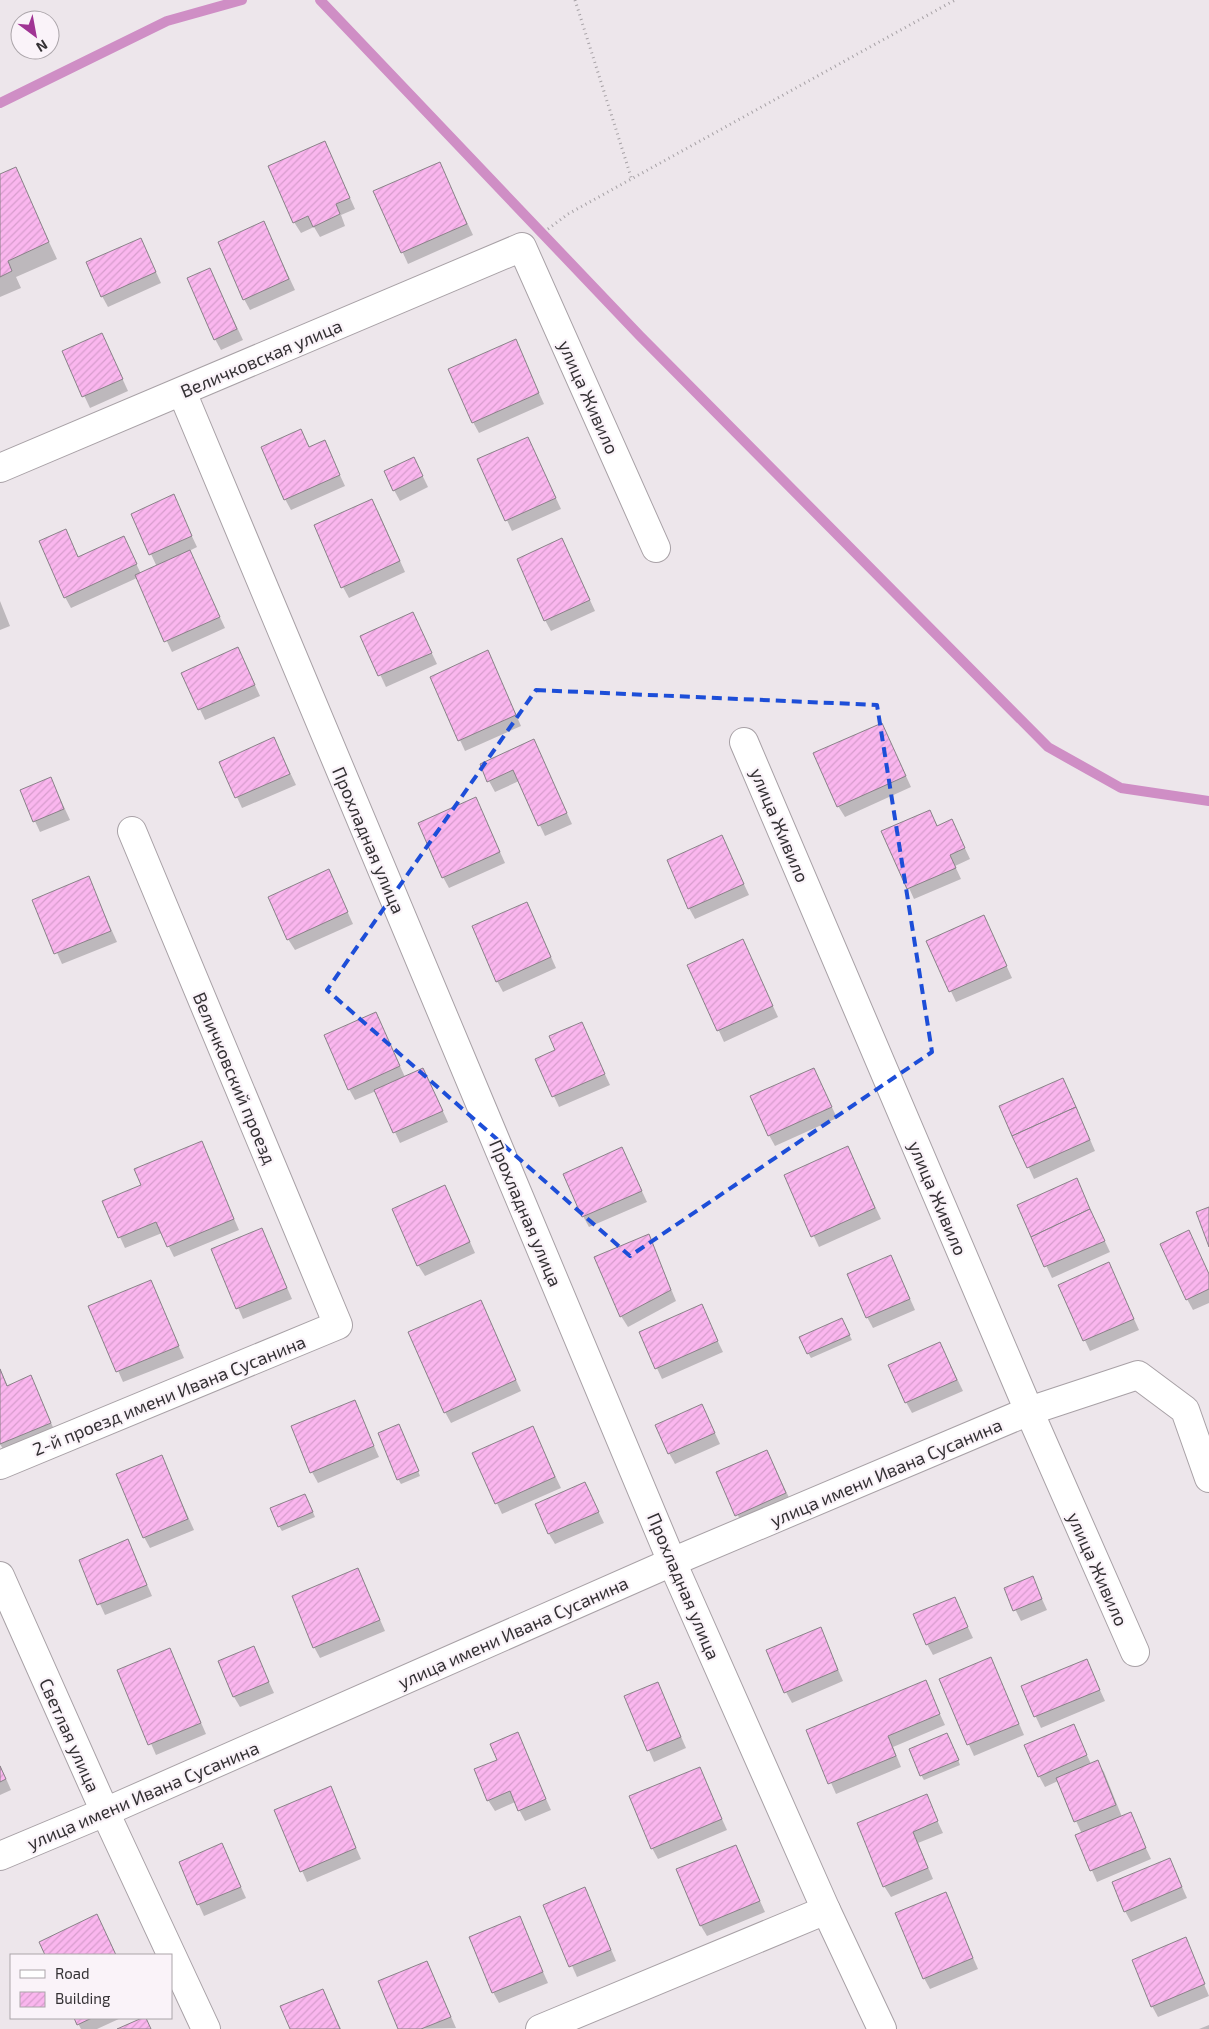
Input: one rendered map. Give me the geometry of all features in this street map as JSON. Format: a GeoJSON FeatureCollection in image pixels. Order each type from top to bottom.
{"type":"FeatureCollection","features":[{"type":"Feature","properties":{"kind":"street","name":"Величковская улица"},"geometry":{"type":"LineString","coordinates":[[0,468],[522,246]]}},
{"type":"Feature","properties":{"kind":"street","name":"улица Живило"},"geometry":{"type":"LineString","coordinates":[[522,246],[656,548]]}},
{"type":"Feature","properties":{"kind":"street","name":"Прохладная улица"},"geometry":{"type":"LineString","coordinates":[[182,392],[672,1562],[826,1910],[882,2029]]}},
{"type":"Feature","properties":{"kind":"street","name":"улица Живило"},"geometry":{"type":"LineString","coordinates":[[744,742],[1029,1412],[1135,1652]]}},
{"type":"Feature","properties":{"kind":"street","name":"Величковский проезд"},"geometry":{"type":"LineString","coordinates":[[132,831],[338,1325]]}},
{"type":"Feature","properties":{"kind":"street","name":"2-й проезд имени Ивана Сусанина"},"geometry":{"type":"LineString","coordinates":[[0,1465],[338,1325]]}},
{"type":"Feature","properties":{"kind":"street","name":"улица имени Ивана Сусанина"},"geometry":{"type":"LineString","coordinates":[[0,1856],[105,1812],[672,1562],[1029,1412],[1138,1375],[1186,1410],[1209,1478]]}},
{"type":"Feature","properties":{"kind":"street","name":"Светлая улица"},"geometry":{"type":"LineString","coordinates":[[0,1576],[105,1812],[171,1954]]}},
{"type":"Feature","properties":{"kind":"street"},"geometry":{"type":"LineString","coordinates":[[540,2029],[826,1910]]}},
{"type":"Feature","properties":{"kind":"street","name":"Светлая улица"},"geometry":{"type":"LineString","coordinates":[[172,1956],[206,2029]]}},
{"type":"Feature","properties":{"kind":"path"},"geometry":{"type":"LineString","coordinates":[[575,0],[632,180]]}},
{"type":"Feature","properties":{"kind":"path"},"geometry":{"type":"LineString","coordinates":[[568,214],[955,0]]}},
{"type":"Feature","properties":{"kind":"highlighted area"},"geometry":{"type":"Polygon","coordinates":[[[536,690],[877,705],[932,1052],[630,1256],[327,990],[536,690]]]}},
{"type":"Feature","properties":{"kind":"building"},"geometry":{"type":"Polygon","coordinates":[[[325,141],[350,198],[336,204],[340,214],[313,227],[308,216],[293,223],[268,166],[325,141]]]}},
{"type":"Feature","properties":{"kind":"building"},"geometry":{"type":"Polygon","coordinates":[[[440,162],[467,224],[401,253],[373,191],[440,162]]]}},
{"type":"Feature","properties":{"kind":"building"},"geometry":{"type":"Polygon","coordinates":[[[16,167],[49,242],[8,261],[12,271],[0,277],[0,174],[16,167]]]}},
{"type":"Feature","properties":{"kind":"building"},"geometry":{"type":"Polygon","coordinates":[[[264,221],[289,279],[243,300],[218,242],[264,221]]]}},
{"type":"Feature","properties":{"kind":"building"},"geometry":{"type":"Polygon","coordinates":[[[141,238],[156,272],[101,297],[86,262],[141,238]]]}},
{"type":"Feature","properties":{"kind":"building"},"geometry":{"type":"Polygon","coordinates":[[[210,268],[237,329],[214,340],[187,278],[210,268]]]}},
{"type":"Feature","properties":{"kind":"building"},"geometry":{"type":"Polygon","coordinates":[[[102,333],[123,379],[82,397],[62,351],[102,333]]]}},
{"type":"Feature","properties":{"kind":"building"},"geometry":{"type":"Polygon","coordinates":[[[516,339],[539,393],[472,423],[448,369],[516,339]]]}},
{"type":"Feature","properties":{"kind":"building"},"geometry":{"type":"Polygon","coordinates":[[[301,429],[309,447],[325,440],[340,475],[284,500],[261,447],[301,429]]]}},
{"type":"Feature","properties":{"kind":"building"},"geometry":{"type":"Polygon","coordinates":[[[528,437],[556,498],[505,521],[477,459],[528,437]]]}},
{"type":"Feature","properties":{"kind":"building"},"geometry":{"type":"Polygon","coordinates":[[[414,457],[423,476],[393,491],[384,471],[414,457]]]}},
{"type":"Feature","properties":{"kind":"building"},"geometry":{"type":"Polygon","coordinates":[[[174,494],[192,536],[149,555],[131,514],[174,494]]]}},
{"type":"Feature","properties":{"kind":"building"},"geometry":{"type":"Polygon","coordinates":[[[372,499],[400,561],[341,588],[314,525],[372,499]]]}},
{"type":"Feature","properties":{"kind":"building"},"geometry":{"type":"Polygon","coordinates":[[[66,529],[78,557],[124,536],[137,564],[64,598],[39,541],[66,529]]]}},
{"type":"Feature","properties":{"kind":"building"},"geometry":{"type":"Polygon","coordinates":[[[562,538],[590,600],[544,621],[517,559],[562,538]]]}},
{"type":"Feature","properties":{"kind":"building"},"geometry":{"type":"Polygon","coordinates":[[[190,550],[220,617],[164,642],[135,575],[190,550]]]}},
{"type":"Feature","properties":{"kind":"building"},"geometry":{"type":"Polygon","coordinates":[[[413,612],[432,653],[378,676],[360,636],[413,612]]]}},
{"type":"Feature","properties":{"kind":"building"},"geometry":{"type":"Polygon","coordinates":[[[238,647],[255,685],[198,710],[181,673],[238,647]]]}},
{"type":"Feature","properties":{"kind":"building"},"geometry":{"type":"Polygon","coordinates":[[[488,650],[516,715],[458,741],[430,677],[488,650]]]}},
{"type":"Feature","properties":{"kind":"building"},"geometry":{"type":"Polygon","coordinates":[[[882,723],[906,776],[837,807],[813,753],[882,723]]]}},
{"type":"Feature","properties":{"kind":"building"},"geometry":{"type":"Polygon","coordinates":[[[274,737],[290,774],[235,798],[219,762],[274,737]]]}},
{"type":"Feature","properties":{"kind":"building"},"geometry":{"type":"Polygon","coordinates":[[[534,739],[567,813],[538,826],[513,770],[487,782],[480,764],[534,739]]]}},
{"type":"Feature","properties":{"kind":"building"},"geometry":{"type":"Polygon","coordinates":[[[51,777],[64,809],[33,822],[20,790],[51,777]]]}},
{"type":"Feature","properties":{"kind":"building"},"geometry":{"type":"Polygon","coordinates":[[[476,797],[500,852],[442,878],[418,823],[476,797]]]}},
{"type":"Feature","properties":{"kind":"building"},"geometry":{"type":"Polygon","coordinates":[[[930,810],[937,826],[952,819],[965,848],[950,855],[956,868],[907,889],[881,831],[930,810]]]}},
{"type":"Feature","properties":{"kind":"building"},"geometry":{"type":"Polygon","coordinates":[[[722,835],[744,884],[688,909],[667,860],[722,835]]]}},
{"type":"Feature","properties":{"kind":"building"},"geometry":{"type":"Polygon","coordinates":[[[329,869],[348,912],[287,940],[268,897],[329,869]]]}},
{"type":"Feature","properties":{"kind":"building"},"geometry":{"type":"Polygon","coordinates":[[[89,876],[111,931],[54,954],[32,900],[89,876]]]}},
{"type":"Feature","properties":{"kind":"building"},"geometry":{"type":"Polygon","coordinates":[[[527,902],[551,957],[496,982],[472,926],[527,902]]]}},
{"type":"Feature","properties":{"kind":"building"},"geometry":{"type":"Polygon","coordinates":[[[984,915],[1007,966],[949,992],[926,941],[984,915]]]}},
{"type":"Feature","properties":{"kind":"building"},"geometry":{"type":"Polygon","coordinates":[[[743,939],[773,1006],[717,1031],[687,965],[743,939]]]}},
{"type":"Feature","properties":{"kind":"building"},"geometry":{"type":"Polygon","coordinates":[[[376,1012],[400,1066],[348,1090],[324,1035],[376,1012]]]}},
{"type":"Feature","properties":{"kind":"building"},"geometry":{"type":"Polygon","coordinates":[[[582,1022],[605,1074],[552,1097],[535,1059],[555,1050],[549,1036],[582,1022]]]}},
{"type":"Feature","properties":{"kind":"building"},"geometry":{"type":"Polygon","coordinates":[[[423,1068],[443,1111],[393,1133],[374,1090],[423,1068]]]}},
{"type":"Feature","properties":{"kind":"building"},"geometry":{"type":"Polygon","coordinates":[[[814,1068],[832,1107],[768,1136],[750,1096],[814,1068]]]}},
{"type":"Feature","properties":{"kind":"building"},"geometry":{"type":"Polygon","coordinates":[[[1063,1078],[1076,1107],[1012,1136],[999,1106],[1063,1078]]]}},
{"type":"Feature","properties":{"kind":"building"},"geometry":{"type":"Polygon","coordinates":[[[1076,1107],[1090,1140],[1027,1168],[1012,1136],[1076,1107]]]}},
{"type":"Feature","properties":{"kind":"building"},"geometry":{"type":"Polygon","coordinates":[[[202,1141],[234,1219],[167,1247],[156,1222],[118,1238],[102,1201],[141,1185],[134,1169],[202,1141]]]}},
{"type":"Feature","properties":{"kind":"building"},"geometry":{"type":"Polygon","coordinates":[[[848,1146],[875,1208],[811,1237],[784,1175],[848,1146]]]}},
{"type":"Feature","properties":{"kind":"building"},"geometry":{"type":"Polygon","coordinates":[[[622,1147],[642,1191],[582,1217],[563,1174],[622,1147]]]}},
{"type":"Feature","properties":{"kind":"building"},"geometry":{"type":"Polygon","coordinates":[[[1077,1178],[1090,1209],[1031,1237],[1017,1205],[1077,1178]]]}},
{"type":"Feature","properties":{"kind":"building"},"geometry":{"type":"Polygon","coordinates":[[[445,1185],[470,1242],[417,1266],[392,1209],[445,1185]]]}},
{"type":"Feature","properties":{"kind":"building"},"geometry":{"type":"Polygon","coordinates":[[[1209,1207],[1209,1247],[1196,1212],[1209,1207]]]}},
{"type":"Feature","properties":{"kind":"building"},"geometry":{"type":"Polygon","coordinates":[[[1090,1209],[1105,1241],[1044,1267],[1031,1237],[1090,1209]]]}},
{"type":"Feature","properties":{"kind":"building"},"geometry":{"type":"Polygon","coordinates":[[[262,1228],[287,1288],[236,1309],[211,1249],[262,1228]]]}},
{"type":"Feature","properties":{"kind":"building"},"geometry":{"type":"Polygon","coordinates":[[[1189,1230],[1209,1274],[1209,1289],[1186,1300],[1160,1244],[1189,1230]]]}},
{"type":"Feature","properties":{"kind":"building"},"geometry":{"type":"Polygon","coordinates":[[[649,1234],[671,1290],[620,1317],[594,1257],[649,1234]]]}},
{"type":"Feature","properties":{"kind":"building"},"geometry":{"type":"Polygon","coordinates":[[[891,1255],[910,1299],[866,1318],[847,1274],[891,1255]]]}},
{"type":"Feature","properties":{"kind":"building"},"geometry":{"type":"Polygon","coordinates":[[[1109,1262],[1134,1319],[1083,1341],[1058,1285],[1109,1262]]]}},
{"type":"Feature","properties":{"kind":"building"},"geometry":{"type":"Polygon","coordinates":[[[151,1280],[179,1346],[116,1372],[88,1306],[151,1280]]]}},
{"type":"Feature","properties":{"kind":"building"},"geometry":{"type":"Polygon","coordinates":[[[481,1300],[516,1380],[444,1413],[408,1332],[481,1300]]]}},
{"type":"Feature","properties":{"kind":"building"},"geometry":{"type":"Polygon","coordinates":[[[702,1304],[718,1341],[655,1369],[639,1332],[702,1304]]]}},
{"type":"Feature","properties":{"kind":"building"},"geometry":{"type":"Polygon","coordinates":[[[842,1318],[850,1335],[807,1354],[799,1337],[842,1318]]]}},
{"type":"Feature","properties":{"kind":"building"},"geometry":{"type":"Polygon","coordinates":[[[940,1342],[957,1380],[905,1403],[888,1365],[940,1342]]]}},
{"type":"Feature","properties":{"kind":"building"},"geometry":{"type":"Polygon","coordinates":[[[0,1369],[7,1386],[31,1375],[51,1423],[0,1444],[0,1369]]]}},
{"type":"Feature","properties":{"kind":"building"},"geometry":{"type":"Polygon","coordinates":[[[355,1400],[374,1446],[310,1473],[291,1426],[355,1400]]]}},
{"type":"Feature","properties":{"kind":"building"},"geometry":{"type":"Polygon","coordinates":[[[702,1404],[715,1433],[668,1454],[655,1425],[702,1404]]]}},
{"type":"Feature","properties":{"kind":"building"},"geometry":{"type":"Polygon","coordinates":[[[399,1424],[419,1471],[397,1480],[378,1433],[399,1424]]]}},
{"type":"Feature","properties":{"kind":"building"},"geometry":{"type":"Polygon","coordinates":[[[533,1426],[555,1477],[495,1504],[472,1453],[533,1426]]]}},
{"type":"Feature","properties":{"kind":"building"},"geometry":{"type":"Polygon","coordinates":[[[767,1450],[786,1493],[735,1516],[716,1472],[767,1450]]]}},
{"type":"Feature","properties":{"kind":"building"},"geometry":{"type":"Polygon","coordinates":[[[162,1455],[188,1519],[143,1538],[116,1474],[162,1455]]]}},
{"type":"Feature","properties":{"kind":"building"},"geometry":{"type":"Polygon","coordinates":[[[585,1482],[599,1512],[548,1534],[535,1504],[585,1482]]]}},
{"type":"Feature","properties":{"kind":"building"},"geometry":{"type":"Polygon","coordinates":[[[305,1494],[313,1512],[278,1527],[270,1508],[305,1494]]]}},
{"type":"Feature","properties":{"kind":"building"},"geometry":{"type":"Polygon","coordinates":[[[128,1539],[147,1585],[97,1605],[79,1560],[128,1539]]]}},
{"type":"Feature","properties":{"kind":"building"},"geometry":{"type":"Polygon","coordinates":[[[358,1568],[380,1620],[313,1648],[292,1596],[358,1568]]]}},
{"type":"Feature","properties":{"kind":"building"},"geometry":{"type":"Polygon","coordinates":[[[1033,1576],[1042,1599],[1013,1611],[1004,1588],[1033,1576]]]}},
{"type":"Feature","properties":{"kind":"building"},"geometry":{"type":"Polygon","coordinates":[[[955,1597],[968,1627],[926,1645],[913,1614],[955,1597]]]}},
{"type":"Feature","properties":{"kind":"building"},"geometry":{"type":"Polygon","coordinates":[[[821,1627],[838,1670],[784,1693],[766,1650],[821,1627]]]}},
{"type":"Feature","properties":{"kind":"building"},"geometry":{"type":"Polygon","coordinates":[[[254,1646],[269,1682],[233,1697],[218,1661],[254,1646]]]}},
{"type":"Feature","properties":{"kind":"building"},"geometry":{"type":"Polygon","coordinates":[[[170,1648],[201,1723],[148,1745],[117,1670],[170,1648]]]}},
{"type":"Feature","properties":{"kind":"building"},"geometry":{"type":"Polygon","coordinates":[[[991,1657],[1019,1724],[967,1745],[939,1679],[991,1657]]]}},
{"type":"Feature","properties":{"kind":"building"},"geometry":{"type":"Polygon","coordinates":[[[1087,1659],[1100,1690],[1034,1717],[1021,1686],[1087,1659]]]}},
{"type":"Feature","properties":{"kind":"building"},"geometry":{"type":"Polygon","coordinates":[[[926,1680],[940,1714],[888,1736],[896,1756],[828,1784],[806,1730],[926,1680]]]}},
{"type":"Feature","properties":{"kind":"building"},"geometry":{"type":"Polygon","coordinates":[[[658,1682],[681,1737],[647,1751],[624,1696],[658,1682]]]}},
{"type":"Feature","properties":{"kind":"building"},"geometry":{"type":"Polygon","coordinates":[[[1074,1724],[1087,1755],[1038,1777],[1024,1745],[1074,1724]]]}},
{"type":"Feature","properties":{"kind":"building"},"geometry":{"type":"Polygon","coordinates":[[[518,1732],[546,1799],[518,1811],[510,1791],[487,1801],[474,1769],[497,1760],[490,1744],[518,1732]]]}},
{"type":"Feature","properties":{"kind":"building"},"geometry":{"type":"Polygon","coordinates":[[[947,1733],[959,1760],[920,1776],[909,1749],[947,1733]]]}},
{"type":"Feature","properties":{"kind":"building"},"geometry":{"type":"Polygon","coordinates":[[[1098,1760],[1116,1805],[1074,1822],[1056,1778],[1098,1760]]]}},
{"type":"Feature","properties":{"kind":"building"},"geometry":{"type":"Polygon","coordinates":[[[0,1766],[6,1779],[0,1782],[0,1766]]]}},
{"type":"Feature","properties":{"kind":"building"},"geometry":{"type":"Polygon","coordinates":[[[700,1767],[722,1819],[651,1849],[629,1796],[700,1767]]]}},
{"type":"Feature","properties":{"kind":"building"},"geometry":{"type":"Polygon","coordinates":[[[331,1786],[356,1848],[300,1872],[274,1810],[331,1786]]]}},
{"type":"Feature","properties":{"kind":"building"},"geometry":{"type":"Polygon","coordinates":[[[927,1794],[938,1821],[913,1832],[928,1868],[883,1887],[857,1823],[927,1794]]]}},
{"type":"Feature","properties":{"kind":"building"},"geometry":{"type":"Polygon","coordinates":[[[1131,1812],[1146,1848],[1090,1871],[1075,1835],[1131,1812]]]}},
{"type":"Feature","properties":{"kind":"building"},"geometry":{"type":"Polygon","coordinates":[[[222,1843],[241,1887],[197,1905],[179,1862],[222,1843]]]}},
{"type":"Feature","properties":{"kind":"building"},"geometry":{"type":"Polygon","coordinates":[[[736,1845],[760,1901],[700,1926],[676,1869],[736,1845]]]}},
{"type":"Feature","properties":{"kind":"building"},"geometry":{"type":"Polygon","coordinates":[[[1170,1858],[1182,1887],[1124,1912],[1112,1882],[1170,1858]]]}},
{"type":"Feature","properties":{"kind":"building"},"geometry":{"type":"Polygon","coordinates":[[[585,1887],[611,1950],[569,1967],[543,1905],[585,1887]]]}},
{"type":"Feature","properties":{"kind":"building"},"geometry":{"type":"Polygon","coordinates":[[[946,1892],[973,1958],[923,1979],[895,1913],[946,1892]]]}},
{"type":"Feature","properties":{"kind":"building"},"geometry":{"type":"Polygon","coordinates":[[[97,1914],[116,1954],[45,1954],[39,1942],[97,1914]]]}},
{"type":"Feature","properties":{"kind":"building"},"geometry":{"type":"Polygon","coordinates":[[[520,1916],[543,1972],[492,1993],[469,1937],[520,1916]]]}},
{"type":"Feature","properties":{"kind":"building"},"geometry":{"type":"Polygon","coordinates":[[[1186,1937],[1205,1984],[1151,2007],[1132,1960],[1186,1937]]]}},
{"type":"Feature","properties":{"kind":"building"},"geometry":{"type":"Polygon","coordinates":[[[427,1961],[451,2017],[421,2029],[398,2029],[378,1981],[427,1961]]]}},
{"type":"Feature","properties":{"kind":"building"},"geometry":{"type":"Polygon","coordinates":[[[323,1989],[340,2029],[290,2029],[280,2006],[323,1989]]]}},
{"type":"Feature","properties":{"kind":"building"},"geometry":{"type":"Polygon","coordinates":[[[74,2019],[90,2019],[77,2025],[74,2019]]]}},
{"type":"Feature","properties":{"kind":"building"},"geometry":{"type":"Polygon","coordinates":[[[140,2019],[146,2019],[151,2029],[117,2029],[140,2019]]]}},
{"type":"Feature","properties":{"kind":"waterway"},"geometry":{"type":"LineString","coordinates":[[0,103],[167,21],[242,0]]}},
{"type":"Feature","properties":{"kind":"waterway"},"geometry":{"type":"LineString","coordinates":[[320,0],[640,336],[1048,747],[1121,788],[1209,801]]}}]}
